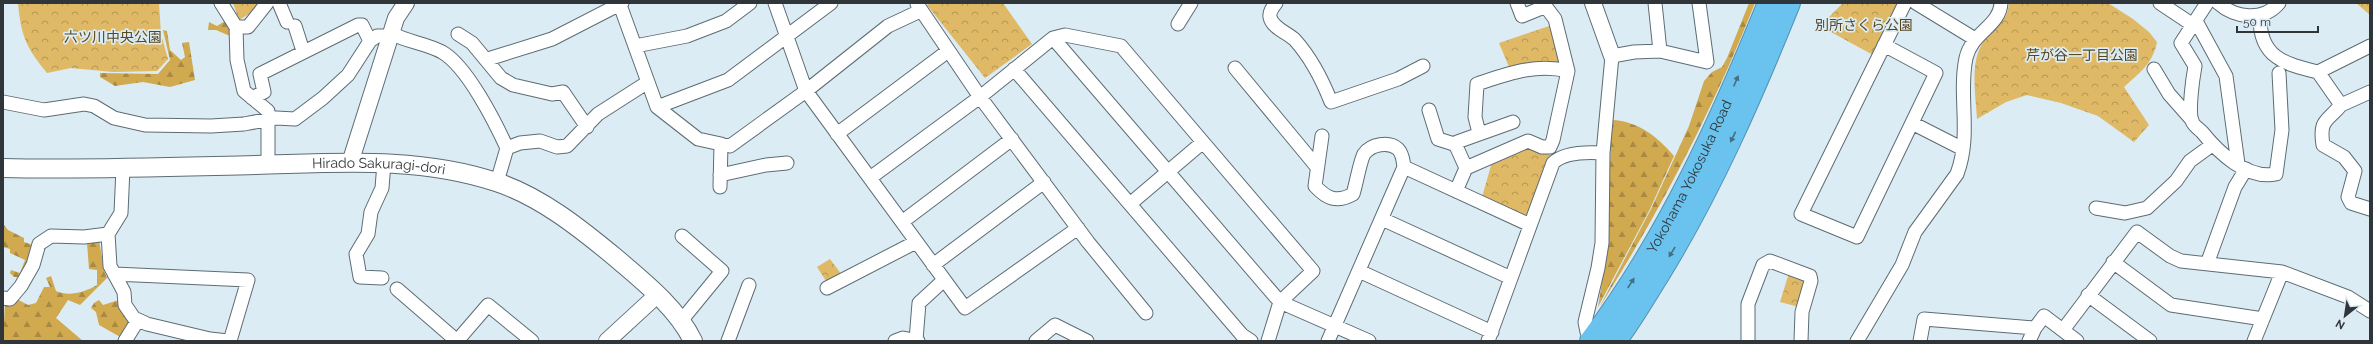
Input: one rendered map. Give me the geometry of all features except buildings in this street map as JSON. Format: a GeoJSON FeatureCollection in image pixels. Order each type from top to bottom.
{"type":"FeatureCollection","features":[{"type":"Feature","properties":{"kind":"highway","name":"Yokohama Yokosuka Road"},"geometry":{"type":"LineString","coordinates":[[1615,341],[1694,213],[1737,128],[1789,3]]}},
{"type":"Feature","properties":{"kind":"highway"},"geometry":{"type":"LineString","coordinates":[[1770,49],[1793,3]]}},
{"type":"Feature","properties":{"kind":"highway","name":"Yokohama Yokosuka Road"},"geometry":{"type":"LineString","coordinates":[[1589,337],[1610,316],[1687,188],[1721,117],[1767,8]]}},
{"type":"Feature","properties":{"kind":"main road","name":"Hirado Sakuragi-dori"},"geometry":{"type":"LineString","coordinates":[[3,168],[124,168],[268,164],[384,163],[431,167],[497,182],[534,200],[581,230],[640,278],[681,322],[693,341]]}},
{"type":"Feature","properties":{"kind":"street"},"geometry":{"type":"LineString","coordinates":[[221,3],[236,27],[237,60],[244,91],[268,111],[268,164]]}},
{"type":"Feature","properties":{"kind":"street"},"geometry":{"type":"LineString","coordinates":[[236,27],[248,27],[267,3]]}},
{"type":"Feature","properties":{"kind":"street"},"geometry":{"type":"LineString","coordinates":[[279,3],[291,24],[303,51]]}},
{"type":"Feature","properties":{"kind":"street"},"geometry":{"type":"LineString","coordinates":[[350,163],[390,34],[396,18],[406,3]]}},
{"type":"Feature","properties":{"kind":"street"},"geometry":{"type":"LineString","coordinates":[[635,46],[687,36],[726,21],[750,3]]}},
{"type":"Feature","properties":{"kind":"street"},"geometry":{"type":"LineString","coordinates":[[775,3],[806,92],[965,308],[1078,228]]}},
{"type":"Feature","properties":{"kind":"street"},"geometry":{"type":"LineString","coordinates":[[657,107],[728,80],[831,3]]}},
{"type":"Feature","properties":{"kind":"street"},"geometry":{"type":"LineString","coordinates":[[1178,24],[1191,3]]}},
{"type":"Feature","properties":{"kind":"street"},"geometry":{"type":"LineString","coordinates":[[1276,3],[1272,8],[1270,17],[1274,24],[1294,39],[1315,65],[1331,102],[1398,79],[1423,66]]}},
{"type":"Feature","properties":{"kind":"street"},"geometry":{"type":"LineString","coordinates":[[1517,3],[1522,16],[1544,5],[1555,19],[1568,71],[1554,140],[1550,147]]}},
{"type":"Feature","properties":{"kind":"street"},"geometry":{"type":"LineString","coordinates":[[1589,337],[1585,322],[1598,268],[1603,231],[1603,153],[1612,56],[1593,3]]}},
{"type":"Feature","properties":{"kind":"street"},"geometry":{"type":"LineString","coordinates":[[1655,3],[1660,51]]}},
{"type":"Feature","properties":{"kind":"street"},"geometry":{"type":"LineString","coordinates":[[1612,56],[1634,52],[1660,51],[1707,62],[1699,3]]}},
{"type":"Feature","properties":{"kind":"street"},"geometry":{"type":"LineString","coordinates":[[1884,45],[1936,74],[1857,237],[1801,214],[1884,45],[1905,3]]}},
{"type":"Feature","properties":{"kind":"street"},"geometry":{"type":"LineString","coordinates":[[1916,3],[1975,39]]}},
{"type":"Feature","properties":{"kind":"street"},"geometry":{"type":"LineString","coordinates":[[1857,341],[1902,265],[1915,232],[1957,174],[1963,149],[1966,123],[1964,74],[1966,58],[1975,39],[1996,19],[2001,3]]}},
{"type":"Feature","properties":{"kind":"street"},"geometry":{"type":"LineString","coordinates":[[2160,3],[2194,23],[2226,76],[2242,167],[2207,264]]}},
{"type":"Feature","properties":{"kind":"street"},"geometry":{"type":"LineString","coordinates":[[2192,120],[2192,83],[2195,66],[2181,44],[2207,3]]}},
{"type":"Feature","properties":{"kind":"street"},"geometry":{"type":"LineString","coordinates":[[2218,3],[2227,11],[2238,15],[2260,16],[2272,11],[2278,3]]}},
{"type":"Feature","properties":{"kind":"street"},"geometry":{"type":"LineString","coordinates":[[488,60],[552,39],[592,20],[610,7],[621,4],[657,107],[698,139],[730,146],[806,92],[888,26],[918,7],[980,97],[1012,140],[1078,228],[1146,312]]}},
{"type":"Feature","properties":{"kind":"street"},"geometry":{"type":"LineString","coordinates":[[2260,16],[2265,45],[2275,58],[2291,66],[2318,72],[2370,46]]}},
{"type":"Feature","properties":{"kind":"street"},"geometry":{"type":"LineString","coordinates":[[252,98],[264,92],[260,74],[303,51],[358,25],[362,25],[370,41]]}},
{"type":"Feature","properties":{"kind":"street"},"geometry":{"type":"LineString","coordinates":[[3,102],[44,110],[84,104],[94,106],[114,118],[145,124],[211,126],[244,124],[269,119],[295,119],[323,98],[348,75],[370,41],[377,36],[390,34],[404,40],[423,44],[443,53],[463,72],[492,118],[507,148],[497,182]]}},
{"type":"Feature","properties":{"kind":"street"},"geometry":{"type":"LineString","coordinates":[[458,34],[472,42],[502,78],[513,85],[552,94],[563,92],[587,127]]}},
{"type":"Feature","properties":{"kind":"street"},"geometry":{"type":"LineString","coordinates":[[870,178],[980,97],[1053,38],[1065,35],[1122,46],[1313,271],[1280,302],[1268,341]]}},
{"type":"Feature","properties":{"kind":"street"},"geometry":{"type":"LineString","coordinates":[[1053,38],[1280,302],[1369,341]]}},
{"type":"Feature","properties":{"kind":"street"},"geometry":{"type":"LineString","coordinates":[[837,134],[948,51]]}},
{"type":"Feature","properties":{"kind":"street"},"geometry":{"type":"LineString","coordinates":[[1479,133],[1475,117],[1477,84],[1517,71],[1553,67],[1568,71]]}},
{"type":"Feature","properties":{"kind":"street"},"geometry":{"type":"LineString","coordinates":[[1235,68],[1317,167]]}},
{"type":"Feature","properties":{"kind":"street"},"geometry":{"type":"LineString","coordinates":[[1014,69],[1242,335],[1251,341]]}},
{"type":"Feature","properties":{"kind":"street"},"geometry":{"type":"LineString","coordinates":[[2154,69],[2169,94],[2192,120],[2216,151],[2242,167],[2268,176],[2276,174],[2282,130],[2279,73]]}},
{"type":"Feature","properties":{"kind":"street"},"geometry":{"type":"LineString","coordinates":[[2318,72],[2342,105]]}},
{"type":"Feature","properties":{"kind":"street"},"geometry":{"type":"LineString","coordinates":[[507,148],[520,143],[540,141],[557,147],[568,146],[598,114],[648,82]]}},
{"type":"Feature","properties":{"kind":"street"},"geometry":{"type":"LineString","coordinates":[[2370,92],[2342,105],[2324,121],[2322,136],[2323,145],[2351,163],[2355,171],[2348,197],[2351,203],[2370,209]]}},
{"type":"Feature","properties":{"kind":"street"},"geometry":{"type":"LineString","coordinates":[[1429,110],[1438,139],[1458,145]]}},
{"type":"Feature","properties":{"kind":"street"},"geometry":{"type":"LineString","coordinates":[[1458,145],[1458,142],[1479,133],[1513,122]]}},
{"type":"Feature","properties":{"kind":"street"},"geometry":{"type":"LineString","coordinates":[[1912,123],[1963,149]]}},
{"type":"Feature","properties":{"kind":"street"},"geometry":{"type":"LineString","coordinates":[[1322,136],[1315,186],[1323,195],[1333,200],[1343,200],[1353,194],[1364,155],[1372,147],[1391,145],[1398,149],[1403,156],[1404,167],[1328,341]]}},
{"type":"Feature","properties":{"kind":"street"},"geometry":{"type":"LineString","coordinates":[[902,222],[1012,140]]}},
{"type":"Feature","properties":{"kind":"street"},"geometry":{"type":"LineString","coordinates":[[1456,191],[1466,168],[1528,140],[1542,147],[1550,147]]}},
{"type":"Feature","properties":{"kind":"street"},"geometry":{"type":"LineString","coordinates":[[1130,204],[1203,142]]}},
{"type":"Feature","properties":{"kind":"street"},"geometry":{"type":"LineString","coordinates":[[721,144],[720,181],[766,165],[787,163]]}},
{"type":"Feature","properties":{"kind":"street"},"geometry":{"type":"LineString","coordinates":[[1458,145],[1466,168]]}},
{"type":"Feature","properties":{"kind":"street"},"geometry":{"type":"LineString","coordinates":[[2096,208],[2125,213],[2147,208],[2176,181],[2190,161],[2212,145]]}},
{"type":"Feature","properties":{"kind":"street"},"geometry":{"type":"LineString","coordinates":[[1550,147],[1558,158]]}},
{"type":"Feature","properties":{"kind":"street"},"geometry":{"type":"LineString","coordinates":[[1359,271],[1490,336],[1553,163],[1558,158],[1566,155],[1603,153]]}},
{"type":"Feature","properties":{"kind":"street"},"geometry":{"type":"LineString","coordinates":[[382,278],[360,277],[356,254],[368,234],[371,212],[382,188],[384,163]]}},
{"type":"Feature","properties":{"kind":"street"},"geometry":{"type":"LineString","coordinates":[[1404,167],[1530,225]]}},
{"type":"Feature","properties":{"kind":"street"},"geometry":{"type":"LineString","coordinates":[[114,274],[248,280],[229,341],[201,337],[134,318],[125,305],[124,292],[114,274],[110,266],[108,234],[121,213],[124,168]]}},
{"type":"Feature","properties":{"kind":"street"},"geometry":{"type":"LineString","coordinates":[[933,264],[1044,182]]}},
{"type":"Feature","properties":{"kind":"street"},"geometry":{"type":"LineString","coordinates":[[1382,219],[1511,278]]}},
{"type":"Feature","properties":{"kind":"street"},"geometry":{"type":"LineString","coordinates":[[2063,330],[2137,232],[2170,256],[2181,261],[2282,272],[2348,297],[2370,311]]}},
{"type":"Feature","properties":{"kind":"street"},"geometry":{"type":"LineString","coordinates":[[3,298],[10,299],[21,286],[33,265],[39,244],[51,236],[84,237],[108,234]]}},
{"type":"Feature","properties":{"kind":"street"},"geometry":{"type":"LineString","coordinates":[[681,322],[722,271],[682,236]]}},
{"type":"Feature","properties":{"kind":"street"},"geometry":{"type":"LineString","coordinates":[[827,288],[916,242]]}},
{"type":"Feature","properties":{"kind":"street"},"geometry":{"type":"LineString","coordinates":[[1748,341],[1748,304],[1763,265],[1770,261],[1810,276],[1811,281],[1802,312],[1801,341]]}},
{"type":"Feature","properties":{"kind":"street"},"geometry":{"type":"LineString","coordinates":[[2113,262],[2171,305],[2264,319]]}},
{"type":"Feature","properties":{"kind":"street"},"geometry":{"type":"LineString","coordinates":[[2254,341],[2282,272]]}},
{"type":"Feature","properties":{"kind":"street"},"geometry":{"type":"LineString","coordinates":[[895,341],[903,338],[917,340],[919,303],[944,280]]}},
{"type":"Feature","properties":{"kind":"street"},"geometry":{"type":"LineString","coordinates":[[728,341],[749,285]]}},
{"type":"Feature","properties":{"kind":"street"},"geometry":{"type":"LineString","coordinates":[[397,289],[457,341],[488,305],[532,341]]}},
{"type":"Feature","properties":{"kind":"street"},"geometry":{"type":"LineString","coordinates":[[608,341],[657,295]]}},
{"type":"Feature","properties":{"kind":"street"},"geometry":{"type":"LineString","coordinates":[[2088,295],[2150,341]]}},
{"type":"Feature","properties":{"kind":"street"},"geometry":{"type":"LineString","coordinates":[[2029,341],[2035,328],[2044,316],[2077,341]]}},
{"type":"Feature","properties":{"kind":"street"},"geometry":{"type":"LineString","coordinates":[[1920,341],[1924,319],[2035,328]]}},
{"type":"Feature","properties":{"kind":"street"},"geometry":{"type":"LineString","coordinates":[[125,341],[138,320]]}},
{"type":"Feature","properties":{"kind":"street"},"geometry":{"type":"LineString","coordinates":[[1044,339],[1055,325],[1058,325],[1087,341]]}},
{"type":"Feature","properties":{"kind":"green space","name":"六ツ川中央公園"},"geometry":{"type":"Polygon","coordinates":[[[18,3],[159,3],[161,34],[168,59],[157,71],[113,72],[71,68],[47,73],[34,56],[26,41],[21,24],[18,3]]]}},
{"type":"Feature","properties":{"kind":"green space"},"geometry":{"type":"Polygon","coordinates":[[[233,3],[267,3],[239,20],[233,3]]]}},
{"type":"Feature","properties":{"kind":"green space"},"geometry":{"type":"Polygon","coordinates":[[[932,3],[1003,3],[1032,44],[985,78],[927,5],[932,3]]]}},
{"type":"Feature","properties":{"kind":"green space"},"geometry":{"type":"Polygon","coordinates":[[[1749,3],[1755,3],[1739,43],[1703,121],[1664,197],[1599,308],[1651,209],[1689,126],[1704,81],[1712,72],[1722,67],[1749,3]]]}},
{"type":"Feature","properties":{"kind":"green space","name":"別所さくら公園"},"geometry":{"type":"Polygon","coordinates":[[[1843,3],[1899,3],[1873,55],[1820,26],[1843,3]]]}},
{"type":"Feature","properties":{"kind":"green space","name":"芹が谷一丁目公園"},"geometry":{"type":"Polygon","coordinates":[[[2009,3],[2108,3],[2133,19],[2149,32],[2157,42],[2155,50],[2145,68],[2124,87],[2149,125],[2134,142],[2098,116],[2061,103],[2027,95],[2006,102],[1977,119],[1974,82],[1978,54],[1985,40],[2002,22],[2008,11],[2009,3]]]}},
{"type":"Feature","properties":{"kind":"green space"},"geometry":{"type":"Polygon","coordinates":[[[2356,3],[2370,3],[2370,15],[2356,3]]]}},
{"type":"Feature","properties":{"kind":"green space"},"geometry":{"type":"Polygon","coordinates":[[[225,21],[233,34],[230,36],[216,30],[208,30],[209,22],[217,26],[225,21]]]}},
{"type":"Feature","properties":{"kind":"green space"},"geometry":{"type":"Polygon","coordinates":[[[1552,25],[1563,62],[1509,67],[1499,43],[1552,25]]]}},
{"type":"Feature","properties":{"kind":"green space"},"geometry":{"type":"Polygon","coordinates":[[[163,30],[167,31],[170,50],[181,60],[185,57],[182,43],[189,42],[195,80],[170,87],[143,82],[115,86],[100,77],[100,73],[158,74],[170,60],[163,30]]]}},
{"type":"Feature","properties":{"kind":"green space"},"geometry":{"type":"Polygon","coordinates":[[[1612,120],[1630,123],[1647,131],[1661,142],[1674,156],[1650,209],[1598,307],[1606,258],[1612,120]]]}},
{"type":"Feature","properties":{"kind":"green space"},"geometry":{"type":"Polygon","coordinates":[[[1527,146],[1546,151],[1552,157],[1527,218],[1482,197],[1492,162],[1527,146]]]}},
{"type":"Feature","properties":{"kind":"green space"},"geometry":{"type":"Polygon","coordinates":[[[4,225],[8,230],[24,238],[24,242],[33,245],[23,277],[14,277],[10,273],[11,270],[20,273],[25,260],[10,253],[10,249],[3,247],[4,225]]]}},
{"type":"Feature","properties":{"kind":"green space"},"geometry":{"type":"Polygon","coordinates":[[[99,240],[104,271],[107,278],[80,305],[68,300],[56,318],[83,341],[3,341],[5,303],[15,298],[28,305],[36,303],[44,287],[50,287],[46,278],[51,276],[56,291],[66,294],[82,292],[97,285],[97,270],[89,269],[87,243],[99,240]]]}},
{"type":"Feature","properties":{"kind":"green space"},"geometry":{"type":"Polygon","coordinates":[[[830,259],[842,275],[828,284],[817,267],[830,259]]]}},
{"type":"Feature","properties":{"kind":"green space"},"geometry":{"type":"Polygon","coordinates":[[[1789,273],[1803,277],[1806,282],[1799,307],[1780,302],[1789,273]]]}},
{"type":"Feature","properties":{"kind":"green space"},"geometry":{"type":"Polygon","coordinates":[[[99,300],[103,305],[119,300],[120,308],[123,313],[133,322],[122,338],[99,325],[96,312],[91,308],[94,303],[99,300]]]}}]}
